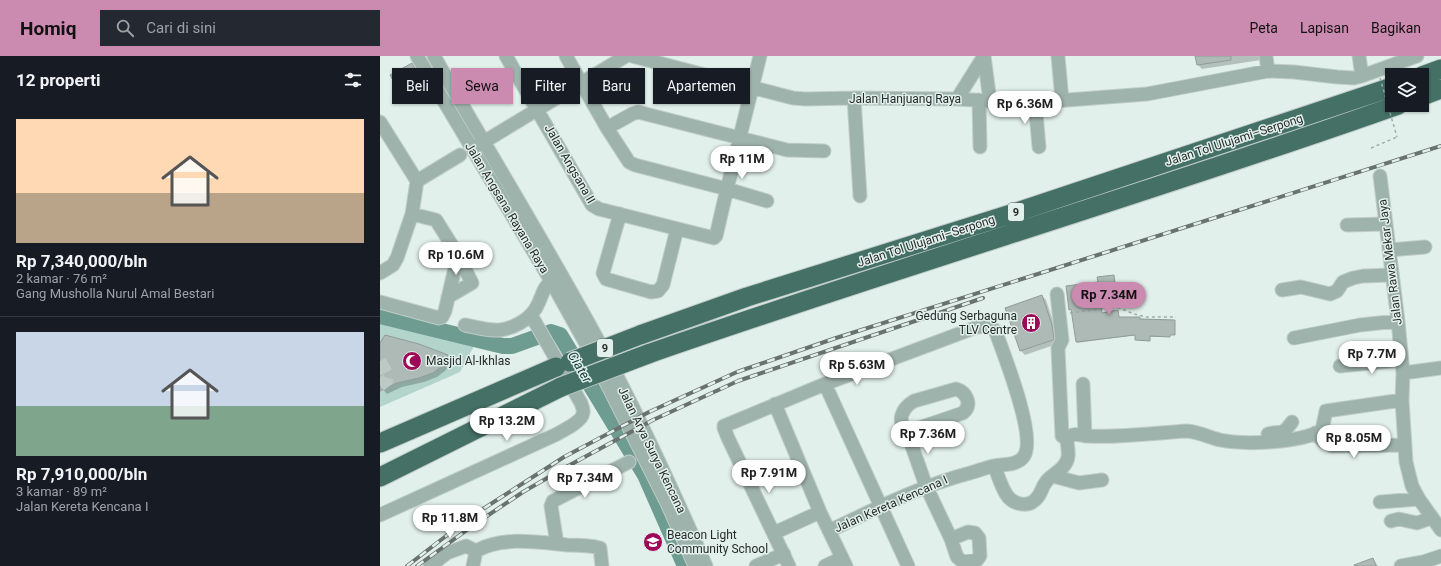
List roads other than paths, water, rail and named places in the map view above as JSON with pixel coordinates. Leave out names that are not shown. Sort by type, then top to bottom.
[{"type":"highway","points":[[1429,73],[1441,69]]},
{"type":"highway","name":"Jalan Tol Ulujami–Serpong","points":[[554,368],[640,335],[747,297],[1014,213],[1385,83]]},
{"type":"highway","points":[[1429,93],[1441,89]]},
{"type":"highway","name":"Jalan Tol Ulujami–Serpong","points":[[561,388],[648,354],[753,317],[1143,191],[1385,109]]},
{"type":"highway","points":[[380,429],[482,391],[554,368]]},
{"type":"highway","points":[[380,443],[554,368]]},
{"type":"highway","points":[[380,466],[561,388]]},
{"type":"highway","points":[[380,477],[561,388]]},
{"type":"street","name":"Jalan Angsana Rayana Raya","points":[[417,56],[465,152],[557,278]]},
{"type":"street","name":"Jalan Angsana Rayana Raya","points":[[434,56],[484,142],[601,358]]},
{"type":"street","name":"Jalan Angsana II","points":[[506,56],[538,109],[592,205],[599,209],[714,238],[716,236],[726,188]]},
{"type":"street","points":[[566,56],[626,159],[635,165],[726,188],[767,201]]},
{"type":"street","points":[[417,181],[626,56]]},
{"type":"street","name":"Jalan Hanjuang Raya","points":[[632,56],[793,98],[957,98],[1035,102],[1147,94],[1268,71],[1354,78],[1417,56]]},
{"type":"street","points":[[726,188],[760,56]]},
{"type":"street","points":[[957,98],[984,56]]},
{"type":"street","points":[[980,147],[984,100],[984,56]]},
{"type":"street","points":[[1058,56],[1062,100]]},
{"type":"street","points":[[1266,56],[1268,71]]},
{"type":"street","points":[[1359,56],[1362,76]]},
{"type":"street","points":[[854,98],[860,196]]},
{"type":"street","points":[[1035,102],[1039,147]]},
{"type":"street","points":[[607,128],[638,112],[787,150],[824,151]]},
{"type":"street","points":[[380,122],[417,181],[412,214],[396,262],[380,273]]},
{"type":"street","name":"Jalan Rawa Mekar Jaya","points":[[1380,176],[1398,321],[1402,373],[1404,445],[1408,476],[1418,499],[1441,530]]},
{"type":"street","points":[[412,214],[436,220],[458,255],[472,282],[448,297]]},
{"type":"street","points":[[620,214],[604,276],[606,279],[651,292],[658,291],[663,285],[677,229]]},
{"type":"street","points":[[1347,225],[1386,224]]},
{"type":"street","points":[[1389,250],[1426,247]]},
{"type":"street","points":[[380,302],[439,318],[442,317],[445,311],[458,255]]},
{"type":"street","points":[[1282,290],[1301,287],[1322,293],[1334,294],[1342,282],[1353,278],[1363,276],[1392,275]]},
{"type":"street","points":[[465,325],[489,330],[510,328],[531,315],[536,308],[545,286],[557,278]]},
{"type":"street","points":[[1057,294],[1062,340],[1058,348],[1062,436],[1067,439]]},
{"type":"street","points":[[380,514],[555,435],[576,423],[581,418],[583,413],[581,403],[543,333],[531,315]]},
{"type":"street","points":[[1294,338],[1360,325],[1398,321]]},
{"type":"street","name":"Jalan Kereta Kencana I","points":[[825,384],[977,327],[987,326],[995,330],[1020,399],[1026,438],[1026,449],[1024,456],[1018,461],[1010,464],[994,466],[926,486],[829,531]]},
{"type":"street","name":"Jalan Arya Surya Kencana","points":[[601,358],[642,455],[673,502],[706,566]]},
{"type":"street","name":"Jalan Arya Surya Kencana","points":[[601,358],[635,410],[673,502],[694,566]]},
{"type":"street","points":[[1340,366],[1401,360]]},
{"type":"street","points":[[1402,373],[1441,368]]},
{"type":"street","points":[[756,566],[786,562],[774,532],[728,438],[724,426],[825,384],[908,566]]},
{"type":"street","points":[[1084,384],[1085,436]]},
{"type":"street","points":[[907,432],[964,413],[969,404],[962,390],[956,389],[914,401],[908,404],[902,414],[901,419],[901,424],[907,432],[926,486],[951,539]]},
{"type":"street","points":[[1067,439],[1074,435],[1085,436],[1187,431],[1201,433],[1220,440],[1259,441],[1296,439],[1320,432],[1323,428],[1326,411],[1402,400]]},
{"type":"street","points":[[775,404],[820,512],[844,562],[825,566]]},
{"type":"street","points":[[1259,441],[1270,433],[1279,434],[1286,430],[1292,422]]},
{"type":"street","points":[[1315,433],[1332,446],[1404,445]]},
{"type":"street","points":[[994,466],[1007,496],[1019,504],[1024,505],[1032,503],[1042,491],[1046,482],[1067,461],[1067,439]]},
{"type":"street","points":[[557,544],[551,506],[554,501],[629,462]]},
{"type":"street","points":[[1053,476],[1079,483],[1102,480]]},
{"type":"street","points":[[1380,502],[1418,499]]},
{"type":"street","points":[[774,532],[820,512]]},
{"type":"street","points":[[1391,521],[1400,519],[1417,523],[1431,518]]},
{"type":"street","points":[[473,566],[476,551],[481,548],[499,543],[527,541],[600,548],[602,566]]},
{"type":"street","points":[[430,566],[447,553],[466,546],[476,551]]},
{"type":"street","points":[[1401,566],[1423,562],[1441,556]]},
{"type":"waterway","name":"Ciater","points":[[380,316],[503,346],[512,346],[551,332],[560,335],[645,475],[685,566]]},
{"type":"tunnel","points":[[380,361],[388,376],[387,380],[380,385]]},
{"type":"railway","points":[[407,566],[472,516],[564,457],[649,412],[737,372],[836,338],[1441,146]]},
{"type":"railway","points":[[417,566],[523,492],[653,420],[738,381],[983,298]]},
{"type":"place","name":"Gedung Serbaguna TLV Centre","points":[[1031,323]]},
{"type":"place","name":"Masjid Al-Ikhlas","points":[[412,361]]},
{"type":"place","name":"Beacon Light Community School","points":[[653,542]]}]
